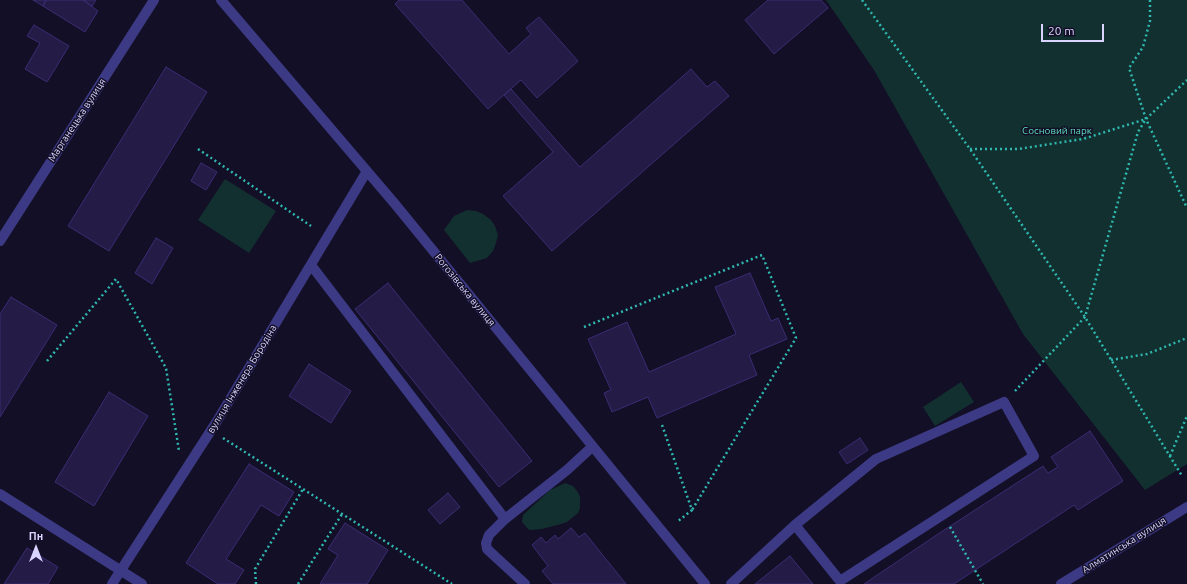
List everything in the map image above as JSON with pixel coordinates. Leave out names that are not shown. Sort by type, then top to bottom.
[{"type":"street","name":"Марганецька вулиця","points":[[0,241],[154,0]]},
{"type":"street","name":"Рогозівська вулиця","points":[[221,0],[367,170],[705,584]]},
{"type":"street","name":"вулиця Інженера Бородіна","points":[[112,584],[211,430],[367,170]]},
{"type":"street","points":[[311,265],[505,519]]},
{"type":"street","points":[[731,584],[795,525],[876,459],[1004,402],[1034,456],[840,581],[795,525]]},
{"type":"street","points":[[525,584],[487,549],[486,543],[490,535],[505,519],[567,470],[592,447]]},
{"type":"street","points":[[0,494],[142,584]]},
{"type":"street","name":"Алматинська вулиця","points":[[1061,584],[1187,507]]},
{"type":"path","points":[[862,0],[970,149],[1085,317],[1182,476]]},
{"type":"path","points":[[1150,0],[1150,21],[1143,47],[1129,68],[1146,119],[1187,208]]},
{"type":"path","points":[[1004,402],[1085,317],[1138,132],[1146,119],[1187,80]]},
{"type":"path","points":[[970,149],[1018,150],[1083,139],[1146,119]]},
{"type":"path","points":[[198,150],[311,226]]},
{"type":"path","points":[[584,327],[762,255],[796,338],[692,510],[677,522]]},
{"type":"path","points":[[47,361],[116,279],[166,368],[179,452]]},
{"type":"path","points":[[1111,360],[1147,354],[1187,338]]},
{"type":"path","points":[[1170,456],[1187,416]]},
{"type":"path","points":[[662,425],[692,510]]},
{"type":"path","points":[[211,430],[452,584]]},
{"type":"path","points":[[256,584],[255,569],[303,489]]},
{"type":"path","points":[[298,584],[342,514]]},
{"type":"path","points":[[943,515],[982,584]]},
{"type":"green space","name":"Сосновий парк","points":[[826,0],[1187,0],[1187,464],[1145,490],[1023,334],[874,70]]},
{"type":"green space","points":[[225,179],[276,211],[249,253],[198,220]]},
{"type":"green space","points":[[467,210],[476,211],[491,220],[498,235],[493,251],[487,258],[470,263],[444,230],[454,216]]},
{"type":"green space","points":[[961,382],[974,402],[935,426],[923,407]]},
{"type":"green space","points":[[565,483],[573,486],[580,496],[580,508],[578,513],[567,522],[542,529],[529,530],[522,522],[523,515],[550,490]]},
{"type":"building","points":[[33,0],[46,0],[43,6]]},
{"type":"building","points":[[46,0],[83,0],[98,11],[85,32],[43,6]]},
{"type":"building","points":[[83,0],[96,0],[92,6]]},
{"type":"building","points":[[399,0],[462,0],[509,54],[531,34],[526,28],[539,17],[578,61],[537,98],[521,80],[488,109],[395,4]]},
{"type":"building","points":[[768,0],[821,0],[828,8],[774,54],[745,20]]},
{"type":"building","points":[[34,25],[69,46],[47,82],[25,69],[40,43],[27,36]]},
{"type":"building","points":[[166,67],[207,92],[109,251],[68,226]]},
{"type":"building","points":[[691,69],[707,87],[715,81],[729,96],[552,251],[503,196],[553,152],[504,95],[511,89],[580,167]]},
{"type":"building","points":[[201,163],[217,172],[206,190],[191,181]]},
{"type":"building","points":[[156,238],[173,248],[152,284],[135,273]]},
{"type":"building","points":[[750,273],[771,321],[778,318],[787,339],[749,355],[757,375],[657,418],[648,397],[612,412],[604,393],[611,390],[588,339],[627,322],[649,372],[736,334],[715,287]]},
{"type":"building","points":[[388,283],[532,461],[499,487],[355,309]]},
{"type":"building","points":[[11,297],[57,325],[0,417],[0,314]]},
{"type":"building","points":[[309,364],[351,391],[331,423],[289,396]]},
{"type":"building","points":[[109,392],[148,416],[94,506],[55,482]]},
{"type":"building","points":[[1090,431],[1123,481],[1078,510],[1074,505],[954,584],[864,584],[1043,466],[1048,473],[1058,467],[1051,457]]},
{"type":"building","points":[[860,438],[868,450],[847,464],[839,452]]},
{"type":"building","points":[[249,464],[294,492],[279,516],[261,505],[226,559],[244,570],[235,584],[218,584],[186,563]]},
{"type":"building","points":[[448,493],[460,507],[440,524],[428,510]]},
{"type":"building","points":[[345,523],[388,550],[367,584],[320,584],[338,555],[328,549]]},
{"type":"building","points":[[571,528],[579,537],[585,533],[626,584],[553,584],[542,571],[548,566],[532,545],[541,537],[546,543],[555,535],[558,539]]},
{"type":"building","points":[[27,548],[58,567],[48,584],[4,584]]},
{"type":"building","points":[[790,556],[813,584],[755,584]]}]
